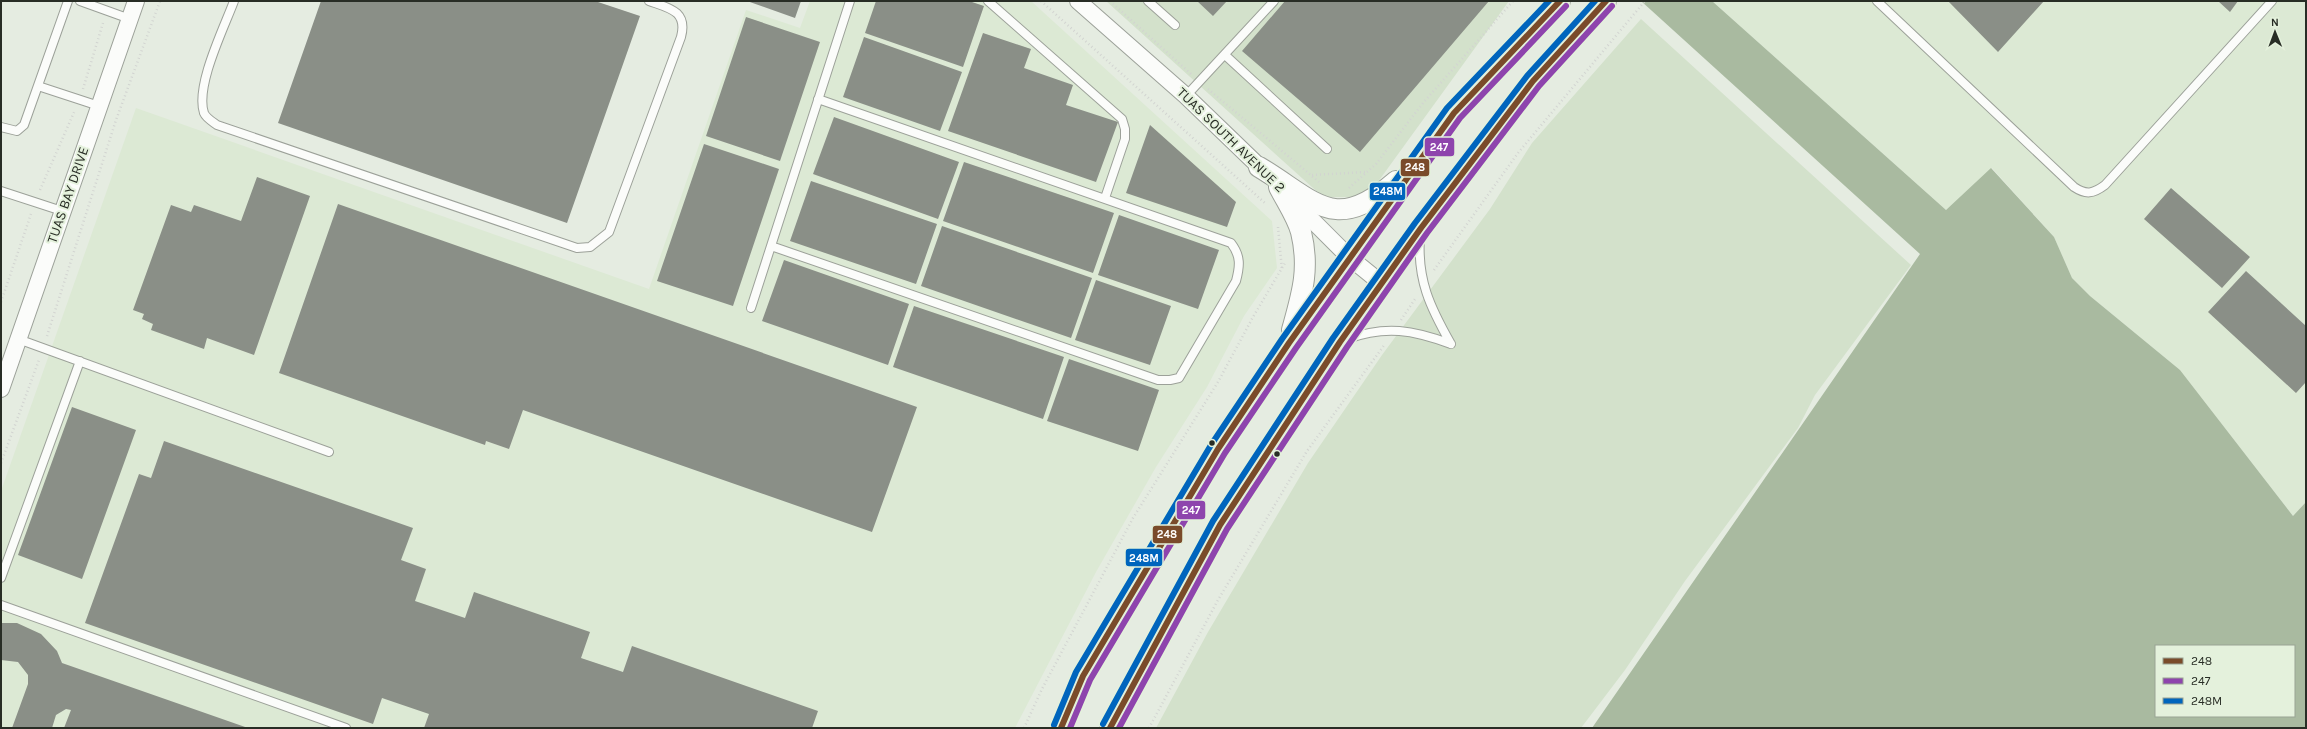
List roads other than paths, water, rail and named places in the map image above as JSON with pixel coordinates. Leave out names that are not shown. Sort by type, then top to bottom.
[{"type":"street","name":"TUAS BAY DRIVE","points":[[1,389],[136,1]]},
{"type":"street","name":"TUAS SOUTH AVENUE 2","points":[[1078,1],[1186,96],[1349,257],[1381,283]]},
{"type":"street","points":[[1061,728],[1087,669],[1218,448],[1289,343],[1412,169],[1454,113],[1560,1]]},
{"type":"street","points":[[1110,728],[1220,525],[1340,342],[1421,228],[1533,82],[1606,1]]},
{"type":"street","points":[[1259,167],[1311,201],[1340,209],[1355,208],[1367,203],[1412,169]]},
{"type":"street","points":[[1279,187],[1301,231],[1306,266],[1302,291],[1289,343]]},
{"type":"lane","points":[[1,127],[11,130],[22,128],[68,1]]},
{"type":"lane","points":[[80,1],[130,19]]},
{"type":"lane","points":[[234,1],[204,83],[201,100],[204,115],[217,125],[577,248],[590,247],[609,232],[684,27],[681,18],[673,9],[649,1]]},
{"type":"lane","points":[[751,308],[850,1]]},
{"type":"lane","points":[[988,1],[1122,119],[1125,129],[1125,139],[1105,198]]},
{"type":"lane","points":[[1148,1],[1176,25]]},
{"type":"lane","points":[[1186,96],[1274,1]]},
{"type":"lane","points":[[1877,1],[2082,193],[2088,193],[2105,186],[2272,1]]},
{"type":"lane","points":[[1225,55],[1327,149]]},
{"type":"lane","points":[[38,86],[99,106]]},
{"type":"lane","points":[[771,246],[1158,380],[1179,378],[1236,281],[1240,268],[1239,254],[1231,243],[818,99]]},
{"type":"lane","points":[[1,191],[62,212]]},
{"type":"lane","points":[[1340,342],[1365,333],[1394,330],[1414,332],[1451,344],[1434,313],[1423,285],[1418,259],[1421,228]]},
{"type":"lane","points":[[18,339],[329,452]]},
{"type":"lane","points":[[1,578],[80,361]]},
{"type":"lane","points":[[1,605],[346,728]]}]
